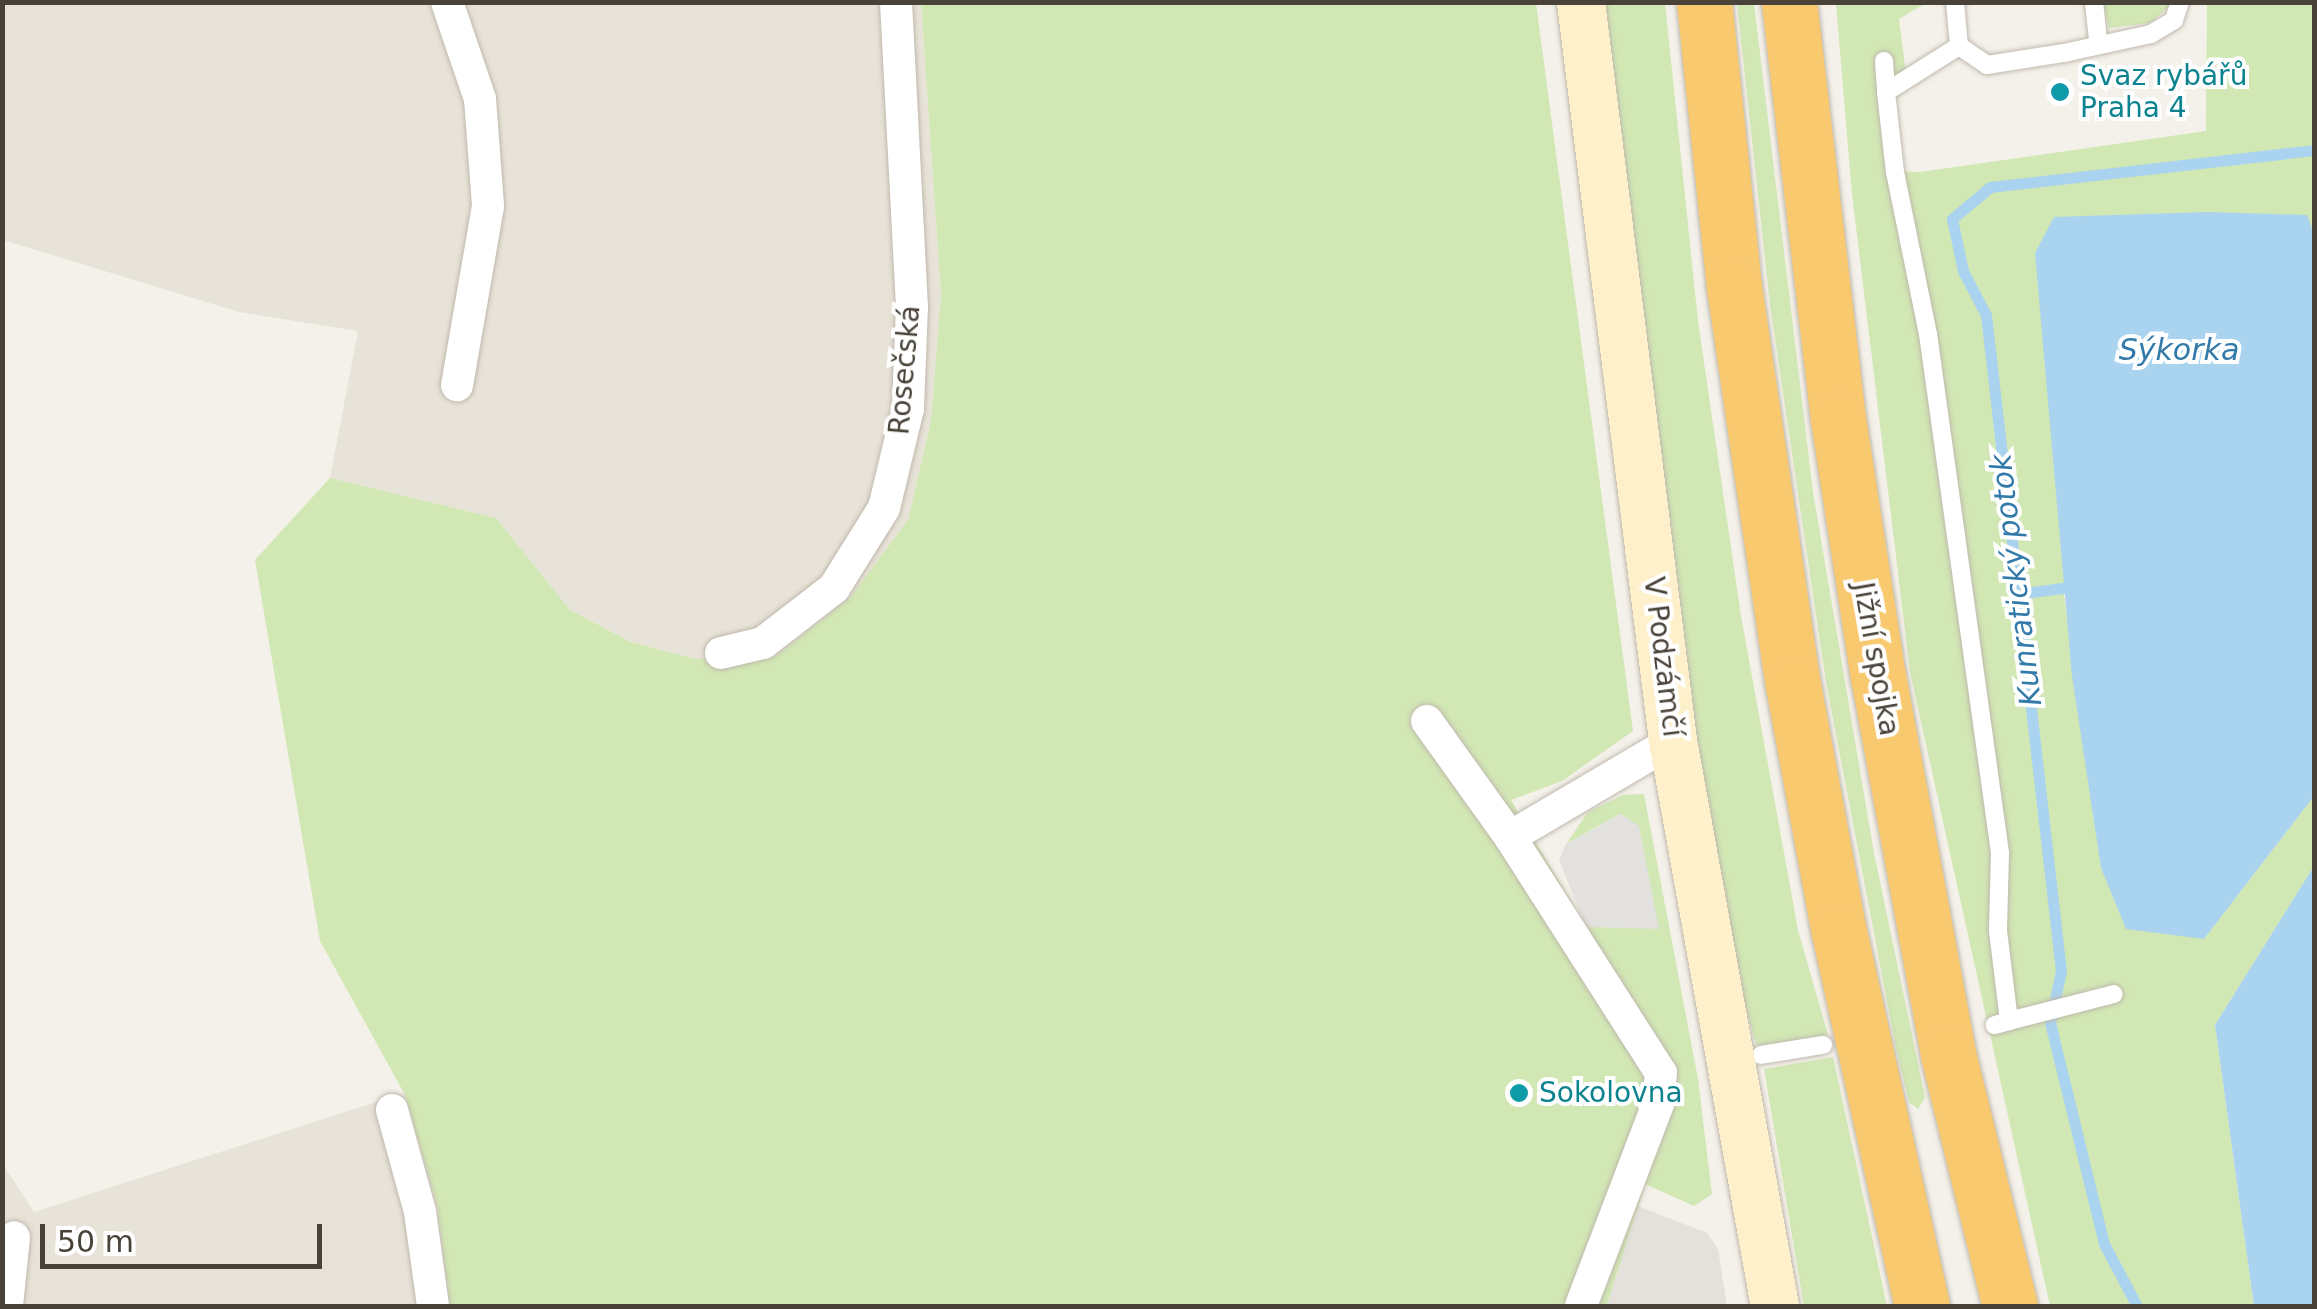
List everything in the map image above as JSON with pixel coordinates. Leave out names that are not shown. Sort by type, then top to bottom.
[{"type":"highway","points":[[1704,2],[1734,287],[1793,685],[1839,932],[1922,1306]]},
{"type":"highway","name":"Jižní spojka","points":[[1790,2],[1838,420],[1878,676],[1948,1054],[2010,1306]]},
{"type":"street","points":[[447,2],[480,99],[488,206],[457,385]]},
{"type":"street","name":"Rosečská","points":[[721,653],[763,643],[834,588],[884,508],[908,410],[912,308],[896,2]]},
{"type":"street","name":"V Podzámčí","points":[[1582,2],[1674,741],[1775,1306]]},
{"type":"street","points":[[1427,721],[1510,837],[1665,1072],[1658,1104],[1580,1306]]},
{"type":"street","points":[[1510,837],[1674,741]]},
{"type":"street","points":[[392,1110],[420,1212],[432,1306]]},
{"type":"street","points":[[7,1306],[14,1237]]},
{"type":"lane","points":[[1955,2],[1959,46],[1986,65],[2151,34],[2174,20],[2180,2]]},
{"type":"lane","points":[[2094,2],[2098,41]]},
{"type":"lane","points":[[1886,92],[1959,46]]},
{"type":"lane","points":[[1884,60],[1894,172],[1928,334],[2000,853],[2002,1023],[2069,1010],[2114,994]]},
{"type":"lane","points":[[1761,1055],[1823,1045]]},
{"type":"shaded area","points":[[2,3],[921,3],[941,294],[931,421],[908,520],[849,599],[776,656],[696,659],[631,642],[570,610],[496,518],[330,478],[358,331],[239,312],[3,240]]},
{"type":"shaded area","points":[[1621,814],[1639,826],[1659,929],[1586,927],[1559,860],[1566,844]]},
{"type":"shaded area","points":[[404,1093],[437,1204],[450,1306],[3,1306],[2,1163],[34,1212]]},
{"type":"shaded area","points":[[1638,1206],[1707,1233],[1718,1249],[1727,1306],[1607,1306]]},
{"type":"green space","points":[[921,3],[1536,3],[1633,731],[1562,781],[1511,800],[1586,927],[1607,926],[1620,814],[1566,844],[1588,812],[1623,795],[1644,794],[1698,1079],[1712,1194],[1694,1206],[1645,1184],[1607,1306],[450,1306],[437,1204],[404,1093],[320,941],[255,560],[330,478],[496,518],[570,610],[631,642],[696,659],[776,656],[849,599],[908,520],[931,421],[941,294]]},
{"type":"green space","points":[[1596,3],[1665,3],[1698,321],[1741,616],[1798,930],[1828,1035],[1757,1047],[1742,995],[1707,817]]},
{"type":"green space","points":[[1737,3],[1754,3],[1813,492],[1874,853],[1925,1097],[1918,1109],[1909,1102],[1896,1048],[1826,682],[1770,305]]},
{"type":"green space","points":[[1836,3],[1926,3],[1899,19],[1907,81],[1886,92],[1895,171],[1920,172],[2206,131],[2207,3],[2314,3],[2314,234],[2306,215],[2266,215],[2063,588],[2101,868],[2204,939],[2314,796],[2314,866],[2215,1025],[2254,1306],[2050,1306],[1910,672],[1852,194]]},
{"type":"green space","points":[[2103,3],[2173,3],[2150,23],[2109,28]]},
{"type":"green space","points":[[1833,1057],[1887,1306],[1804,1306],[1764,1069]]},
{"type":"water","name":"Sýkorka","points":[[2208,212],[2307,215],[2314,234],[2314,796],[2204,939],[2126,929],[2101,868],[2072,676],[2035,253],[2054,217]]},
{"type":"water","points":[[2314,866],[2314,1306],[2254,1306],[2215,1025]]},
{"type":"waterway","name":"Kunratický potok","points":[[2137,1306],[2104,1244],[2050,1023],[2061,971],[1986,315],[1963,271],[1952,219],[1990,187],[2314,150]]},
{"type":"waterway","points":[[2015,594],[2063,588]]},
{"type":"place","name":"Svaz rybářů Praha 4","points":[[2060,92]]},
{"type":"place","name":"Sokolovna","points":[[1519,1093]]}]
